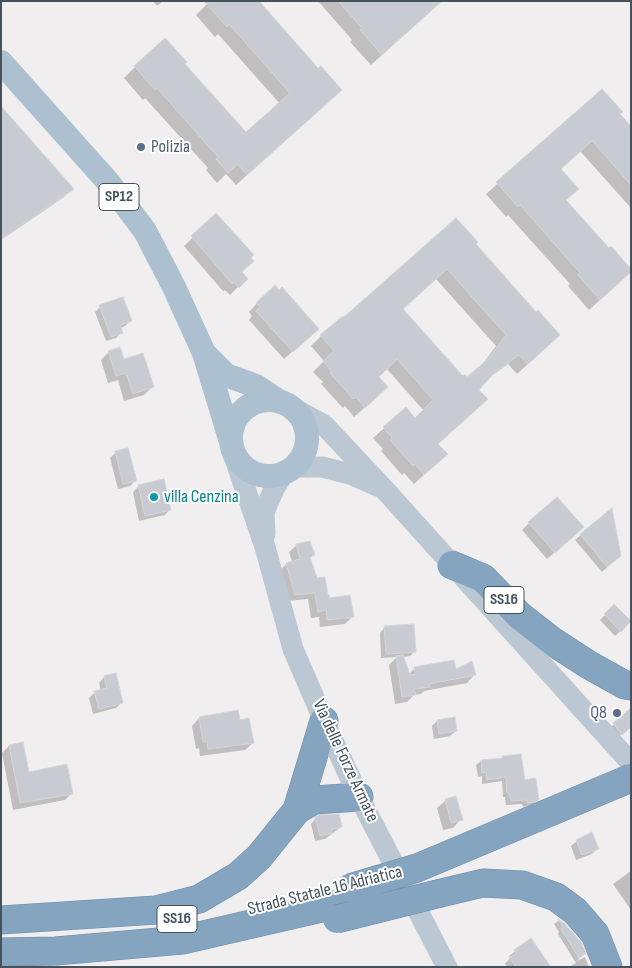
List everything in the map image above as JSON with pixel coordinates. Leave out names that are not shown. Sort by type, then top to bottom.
[{"type":"highway","name":"SS16","points":[[452,565],[483,578],[520,616],[552,641],[589,665],[625,685],[631,686]]},
{"type":"highway","name":"SS16","points":[[1,920],[156,910],[200,898],[238,876],[258,857],[296,810],[324,721]]},
{"type":"highway","name":"Strada Statale 16 Adriatica","points":[[1,952],[56,951],[182,940],[353,894],[631,778]]},
{"type":"highway","name":"Strada Statale 16 Adriatica","points":[[1,931],[84,930],[234,913],[353,894],[428,878],[496,854],[631,795]]},
{"type":"highway","name":"SS16","points":[[296,810],[314,800],[360,797]]},
{"type":"highway","name":"SS16","points":[[182,940],[248,937],[484,883],[522,885],[556,897],[575,911],[595,934],[608,967]]},
{"type":"main road","name":"SP12","points":[[1,62],[108,183],[145,231],[174,287],[204,353],[232,447]]},
{"type":"main road","name":"SP12","points":[[204,353],[226,375],[256,386],[286,404]]},
{"type":"main road","points":[[384,489],[350,474],[322,467],[289,470],[273,476],[260,476],[240,464],[232,447],[232,429],[236,418],[245,408],[256,402],[268,400],[286,404],[324,425],[384,489],[631,763]]},
{"type":"main road","points":[[286,404],[302,420],[307,436],[306,448],[301,458],[289,470]]},
{"type":"main road","name":"Via delle Forze Armate","points":[[232,447],[265,546],[293,648],[324,721],[360,797],[447,967]]},
{"type":"main road","name":"Via delle Forze Armate","points":[[265,546],[264,512],[274,489],[289,470]]},
{"type":"building","points":[[204,1],[259,1],[318,68],[321,66],[342,90],[247,175],[238,164],[228,173],[216,159],[218,157],[157,88],[155,90],[134,66],[165,38],[187,62],[185,64],[246,132],[290,93],[229,24],[227,27]]},
{"type":"building","points":[[338,1],[442,1],[382,55],[360,30],[362,28]]},
{"type":"building","points":[[602,89],[623,112],[620,114],[631,126],[631,185],[592,141],[561,169],[579,189],[566,200],[609,248],[611,246],[631,269],[631,272],[600,300],[578,275],[580,273],[520,205],[518,207],[496,182]]},
{"type":"building","points":[[1,106],[74,189],[1,239]]},
{"type":"building","points":[[216,213],[254,255],[251,258],[254,261],[242,272],[248,279],[239,288],[234,282],[232,284],[191,236]]},
{"type":"building","points":[[456,218],[478,242],[476,244],[536,312],[538,310],[560,335],[528,364],[519,355],[495,372],[479,390],[488,399],[438,444],[448,454],[424,475],[415,464],[413,466],[390,440],[392,438],[383,427],[406,407],[415,418],[433,400],[397,359],[379,377],[388,387],[365,408],[356,397],[353,399],[330,373],[332,372],[323,361],[334,351],[320,335],[344,317]],"holes":[[[447,269],[506,335],[488,359],[467,377],[465,374],[463,376],[403,309]]]},
{"type":"building","points":[[275,285],[279,290],[282,287],[319,329],[293,352],[256,311],[260,307],[256,303]]},
{"type":"building","points":[[123,297],[132,321],[120,325],[123,333],[111,337],[99,305]]},
{"type":"building","points":[[120,347],[124,359],[143,353],[154,387],[133,394],[126,373],[116,376],[108,351]]},
{"type":"building","points":[[128,448],[137,481],[123,484],[115,451]]},
{"type":"building","name":"villa Cenzina","points":[[164,479],[171,510],[145,516],[138,485]]},
{"type":"building","points":[[557,497],[584,527],[555,553],[528,522]]},
{"type":"building","points":[[612,508],[621,556],[607,567],[580,534]]},
{"type":"building","points":[[310,541],[315,555],[310,557],[317,578],[325,577],[330,598],[350,595],[354,617],[327,620],[326,610],[318,612],[315,593],[295,595],[286,563],[300,559],[296,544]]},
{"type":"building","points":[[614,604],[631,621],[621,632],[604,614]]},
{"type":"building","points":[[414,624],[416,652],[386,654],[384,626]]},
{"type":"building","points":[[403,655],[410,675],[415,674],[414,667],[454,660],[456,669],[472,661],[476,675],[429,684],[430,687],[414,689],[416,695],[402,697],[396,656]]},
{"type":"building","points":[[116,673],[123,703],[99,709],[94,691],[107,688],[104,676]]},
{"type":"building","points":[[631,708],[631,727],[622,735],[613,723]]},
{"type":"building","points":[[238,710],[240,720],[249,718],[254,743],[208,749],[207,741],[203,742],[199,717]]},
{"type":"building","points":[[455,717],[457,731],[439,734],[437,720]]},
{"type":"building","points":[[23,742],[29,772],[67,764],[73,794],[20,803],[9,745]]},
{"type":"building","points":[[521,754],[525,780],[535,778],[536,780],[539,800],[534,802],[527,803],[527,800],[511,801],[509,793],[507,793],[506,777],[487,780],[486,772],[482,773],[481,760]]},
{"type":"building","points":[[456,796],[463,820],[451,823],[445,799]]},
{"type":"building","points":[[339,814],[342,827],[331,830],[332,833],[320,836],[315,817]]},
{"type":"building","points":[[592,832],[599,849],[582,855],[576,840]]},
{"type":"building","points":[[558,919],[581,942],[586,953],[579,958],[561,929],[563,928]]},
{"type":"building","points":[[531,938],[551,967],[516,967],[509,958],[516,953],[514,950]]},
{"type":"place","name":"Polizia","points":[[141,147]]},
{"type":"place","name":"villa Cenzina","points":[[154,497]]},
{"type":"place","name":"Q8","points":[[617,713]]}]
